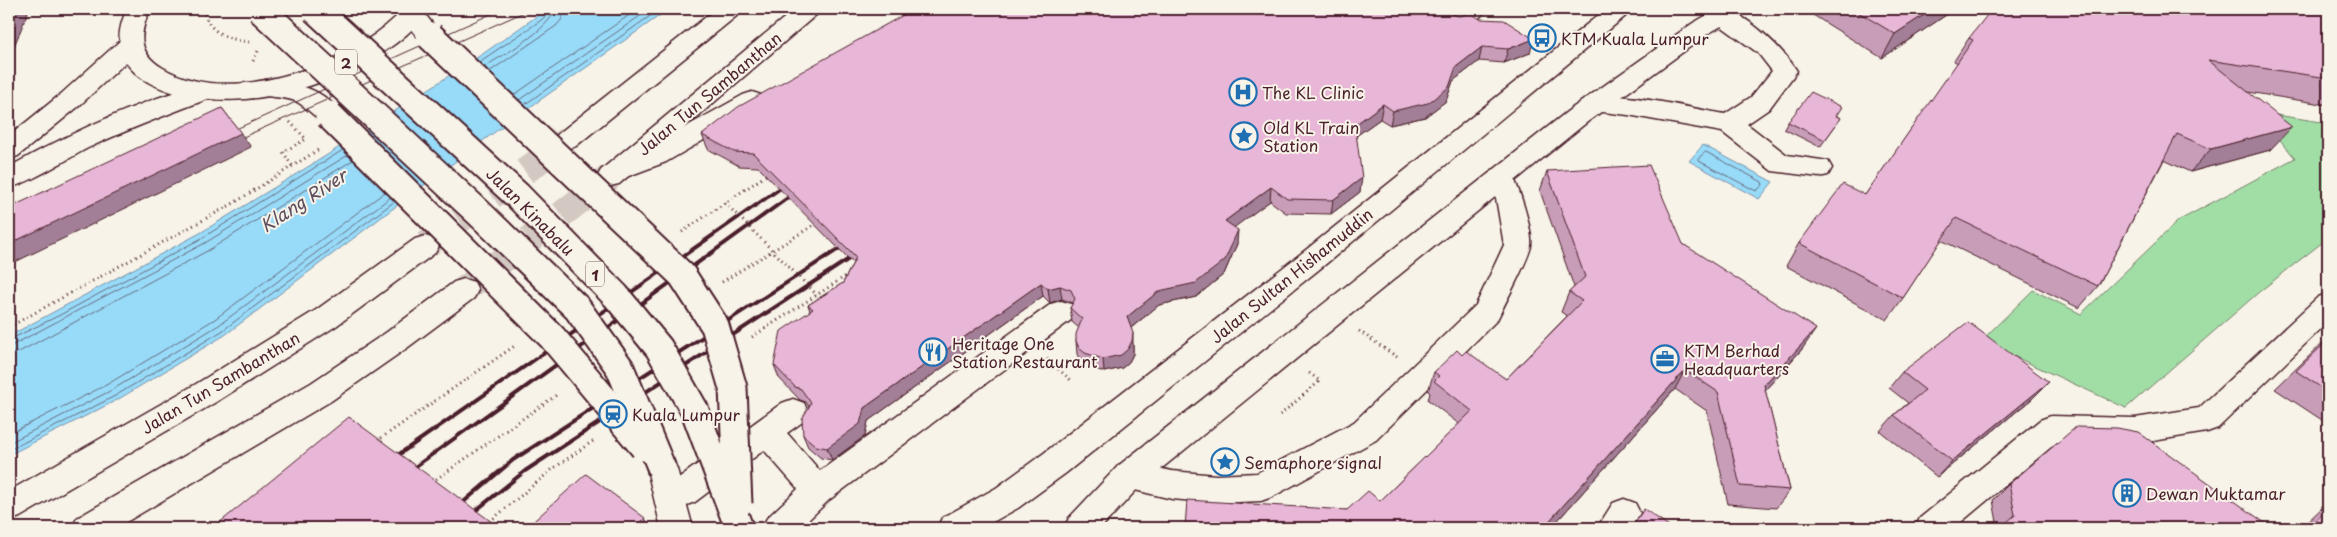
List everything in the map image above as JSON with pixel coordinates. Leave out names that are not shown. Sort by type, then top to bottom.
[{"type":"main road","points":[[9,150],[70,100],[130,44],[131,24],[138,9]]},
{"type":"main road","name":"1","points":[[260,9],[577,308],[620,368],[662,469],[677,528]]},
{"type":"main road","name":"Jalan Kinabalu","points":[[315,9],[518,196],[616,296],[647,333],[659,348],[695,411],[739,528]]},
{"type":"main road","points":[[567,140],[731,9]]},
{"type":"main road","name":"Jalan Tun Sambanthan","points":[[770,90],[723,119],[657,155],[614,174],[809,9]]},
{"type":"main road","points":[[415,11],[430,36],[682,275],[715,326],[733,388],[739,528]]},
{"type":"main road","name":"2","points":[[130,44],[137,62],[152,76],[175,86],[204,91],[244,91],[302,80],[336,67],[367,51],[393,33],[415,11]]},
{"type":"main road","name":"Jalan Sultan Hishamuddin","points":[[953,528],[1007,498],[1055,463],[1317,256],[1614,11]]},
{"type":"main road","points":[[1080,528],[1129,476],[1501,177],[1595,104],[1701,28],[1728,12],[1766,47],[1785,70],[1760,103],[1728,124]]},
{"type":"main road","points":[[266,88],[298,92],[312,98],[552,337],[662,469]]},
{"type":"main road","points":[[9,179],[40,161],[111,127],[204,91]]},
{"type":"main road","points":[[1595,104],[1628,106],[1728,124],[1780,164],[1819,168]]},
{"type":"main road","points":[[1129,476],[1172,485],[1216,489],[1261,487],[1365,431],[1487,312],[1518,245],[1510,198],[1501,177]]},
{"type":"main road","name":"Jalan Tun Sambanthan","points":[[9,507],[206,393],[326,318],[425,246]]},
{"type":"main road","points":[[88,528],[321,392],[397,340],[464,290]]},
{"type":"main road","points":[[1931,528],[2051,429],[2135,432],[2207,419],[2328,305]]},
{"type":"main road","points":[[778,528],[818,490],[1061,312]]},
{"type":"main road","points":[[684,492],[793,412]]},
{"type":"main road","points":[[766,432],[818,490]]},
{"type":"main road","points":[[2135,432],[2166,454]]},
{"type":"path","points":[[181,11],[203,11]]},
{"type":"path","points":[[289,121],[306,140],[283,152],[293,167]]},
{"type":"path","points":[[9,327],[234,203],[325,145]]},
{"type":"path","points":[[725,203],[817,295]]},
{"type":"path","points":[[721,283],[821,220]]},
{"type":"path","points":[[747,340],[857,269]]},
{"type":"path","points":[[1352,326],[1402,360]]},
{"type":"path","points":[[1045,357],[1073,382]]},
{"type":"path","points":[[1280,415],[1320,381],[1302,367]]},
{"type":"path","points":[[424,488],[559,393]]},
{"type":"path","points":[[482,528],[554,468],[601,435]]},
{"type":"green space","points":[[2257,112],[2328,123],[2328,238],[2259,292],[2126,408],[1981,341],[2033,290],[2081,314],[2178,221],[2295,158]]},
{"type":"water","name":"Klang River","points":[[547,9],[669,9],[492,134],[225,335],[117,400],[9,455],[9,336],[200,233],[324,157],[484,53]]},
{"type":"water","points":[[1703,145],[1773,182],[1759,199],[1689,161]]},
{"type":"building","points":[[9,9],[16,9],[9,27]]},
{"type":"building","points":[[914,9],[1448,9],[1452,14],[1459,16],[1471,13],[1480,19],[1504,20],[1534,39],[1508,49],[1482,47],[1456,67],[1449,87],[1428,103],[1393,111],[1383,104],[1355,125],[1362,178],[1333,200],[1287,199],[1271,187],[1225,221],[1238,230],[1225,260],[1196,283],[1159,291],[1127,317],[1133,333],[1132,341],[1128,349],[1121,355],[1103,359],[1085,353],[1079,348],[1076,334],[1082,319],[1070,308],[1075,299],[1071,290],[1060,286],[1048,289],[1041,283],[864,408],[860,424],[827,448],[816,446],[803,435],[802,419],[811,403],[801,389],[795,387],[774,365],[781,331],[813,309],[808,305],[843,283],[856,257],[753,153],[734,152],[702,135],[738,107]]},
{"type":"building","points":[[1853,9],[1933,9],[1895,34]]},
{"type":"building","points":[[1992,9],[2328,9],[2328,78],[2208,60],[2292,127],[2211,149],[2177,134],[2098,286],[1956,218],[1903,298],[1799,243],[1843,184],[1865,195],[1973,40],[1969,38]]},
{"type":"building","points":[[1811,92],[1842,107],[1836,116],[1841,118],[1825,140],[1788,122]]},
{"type":"building","points":[[222,108],[241,133],[9,244],[9,208]]},
{"type":"building","name":"KTM Berhad Headquarters","points":[[1649,165],[1683,244],[1816,329],[1764,385],[1790,490],[1740,486],[1718,392],[1685,370],[1543,528],[1185,528],[1187,500],[1347,510],[1368,491],[1380,501],[1472,411],[1434,381],[1439,376],[1434,372],[1457,350],[1462,355],[1466,351],[1506,379],[1582,301],[1569,292],[1585,277],[1547,171]]},
{"type":"building","points":[[1968,322],[2049,382],[1952,461],[1894,415],[1925,390],[1902,372]]},
{"type":"building","points":[[2328,340],[2328,392],[2296,371]]},
{"type":"building","points":[[349,417],[500,528],[213,528]]},
{"type":"building","points":[[2076,427],[2117,428],[2138,432],[2272,528],[2000,528],[2015,515],[2009,484]]},
{"type":"building","points":[[586,474],[645,518],[634,528],[526,528]]},
{"type":"building","points":[[1644,509],[1672,528],[1631,528]]},
{"type":"building","points":[[2328,509],[2328,528],[2308,528]]},
{"type":"tunnel","points":[[426,245],[567,140]]},
{"type":"tunnel","points":[[464,290],[610,177]]},
{"type":"tram line","points":[[225,134],[502,9]]},
{"type":"tram line","points":[[232,142],[531,9]]},
{"type":"railway","points":[[388,462],[792,180]]},
{"type":"railway","points":[[405,474],[800,189]]},
{"type":"railway","points":[[433,528],[513,460],[851,241]]},
{"type":"railway","points":[[454,528],[525,471],[861,251]]},
{"type":"place","name":"KTM Kuala Lumpur","points":[[1542,38]]},
{"type":"place","name":"The KL Clinic","points":[[1243,92]]},
{"type":"place","name":"Old KL Train Station","points":[[1244,136]]},
{"type":"place","name":"Heritage One Station Restaurant","points":[[933,352]]},
{"type":"place","name":"KTM Berhad Headquarters","points":[[1665,359]]},
{"type":"place","name":"Kuala Lumpur","points":[[613,414]]},
{"type":"place","name":"Semaphore signal","points":[[1225,462]]},
{"type":"place","name":"Dewan Muktamar","points":[[2127,493]]}]
